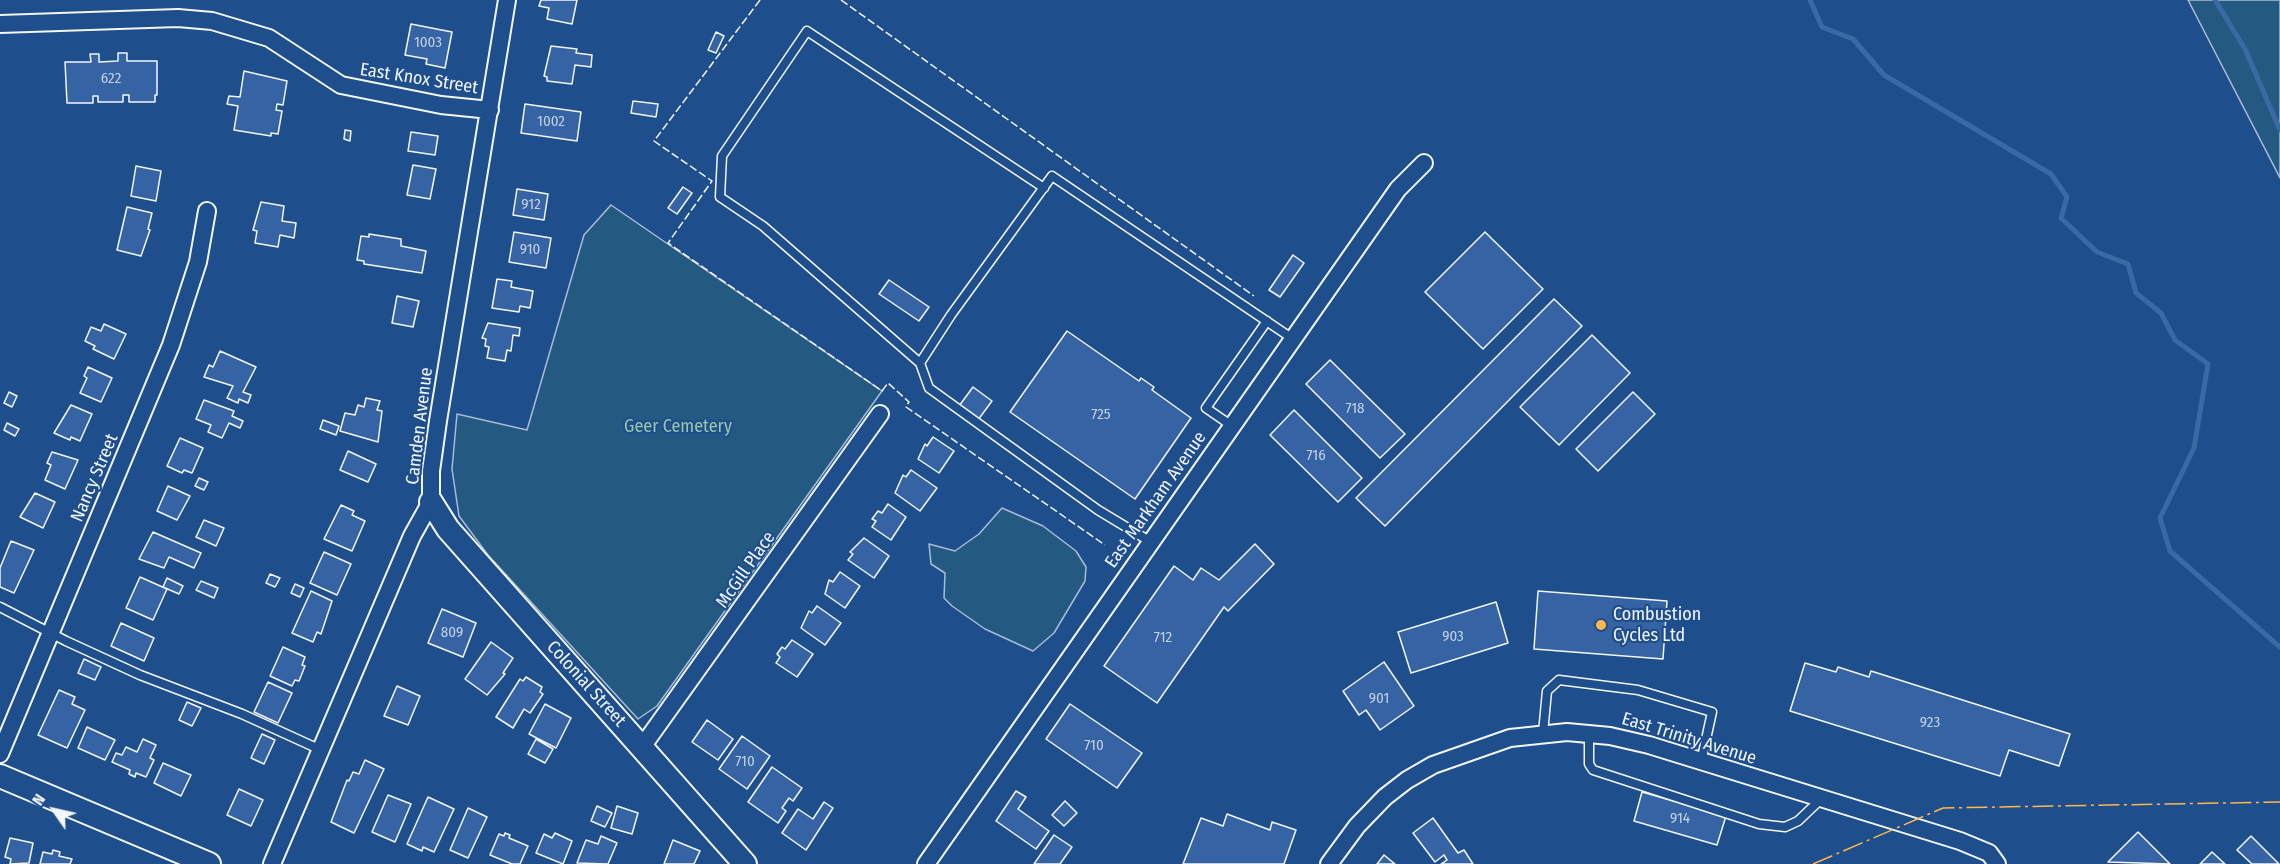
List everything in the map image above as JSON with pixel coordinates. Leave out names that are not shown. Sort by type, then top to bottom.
[{"type":"street","name":"Camden Avenue","points":[[272,864],[412,536],[431,502],[431,471],[438,421],[507,0]]},
{"type":"street","name":"East Knox Street","points":[[0,24],[178,18],[212,21],[269,38],[341,85],[441,105],[489,110]]},
{"type":"street","name":"East Markham Avenue","points":[[926,864],[1398,189],[1424,163]]},
{"type":"street","name":"Nancy Street","points":[[0,754],[171,345],[198,262],[207,212]]},
{"type":"street","name":"McGill Place","points":[[642,747],[880,414]]},
{"type":"street","name":"Colonial Street","points":[[431,502],[448,529],[744,864]]},
{"type":"street","name":"East Trinity Avenue","points":[[1329,864],[1357,826],[1385,797],[1407,780],[1452,757],[1488,744],[1543,733],[1589,734],[1620,738],[1960,841],[1989,853],[1997,864]]},
{"type":"street","points":[[0,776],[209,864]]},
{"type":"lane","points":[[1044,188],[807,31],[722,156],[720,196],[763,226],[920,363],[929,388],[1098,510],[1151,542]]},
{"type":"lane","points":[[920,363],[951,315],[1052,176],[1293,339]]},
{"type":"lane","points":[[1232,426],[1206,408],[1267,321]]},
{"type":"lane","points":[[0,607],[140,675],[242,714],[321,750]]},
{"type":"lane","points":[[1543,733],[1547,691],[1559,680],[1638,690],[1712,712],[1701,762]]},
{"type":"lane","points":[[1589,734],[1589,764],[1593,770],[1759,824],[1785,827],[1798,821],[1820,800]]},
{"type":"green space","points":[[2188,0],[2280,0],[2280,178]]},
{"type":"green space","name":"Geer Cemetery","points":[[611,205],[882,391],[657,706],[638,719],[488,555],[459,516],[452,469],[457,414],[527,430],[584,235]]},
{"type":"green space","points":[[1002,508],[1043,526],[1076,551],[1086,567],[1085,581],[1054,633],[1033,651],[985,629],[952,606],[944,598],[945,573],[931,564],[929,544],[955,551],[979,534]]},
{"type":"building","points":[[541,0],[577,0],[572,24],[547,19],[549,8],[539,6]]},
{"type":"building","points":[[411,24],[452,32],[445,68],[426,64],[427,59],[405,55]]},
{"type":"building","points":[[716,32],[724,36],[716,53],[708,50]]},
{"type":"building","points":[[551,46],[577,49],[576,53],[592,55],[591,67],[575,65],[572,84],[547,81],[547,77],[544,76]]},
{"type":"building","points":[[118,53],[127,53],[127,61],[157,61],[155,102],[129,102],[129,95],[123,95],[123,102],[98,102],[98,96],[93,96],[93,103],[67,103],[65,62],[91,62],[90,54],[99,54],[99,62],[118,61]]},
{"type":"building","points":[[244,71],[287,81],[283,105],[277,104],[276,110],[282,111],[278,134],[271,133],[271,136],[234,130],[238,106],[227,104],[229,96],[240,97]]},
{"type":"building","points":[[633,101],[658,104],[656,117],[631,113]]},
{"type":"building","points":[[525,104],[581,112],[577,141],[521,133]]},
{"type":"building","points":[[345,130],[351,131],[350,141],[344,139]]},
{"type":"building","points":[[411,132],[438,136],[435,155],[408,151]]},
{"type":"building","points":[[413,165],[436,169],[430,199],[407,195]]},
{"type":"building","points":[[136,166],[161,171],[156,201],[131,196]]},
{"type":"building","points":[[683,187],[692,193],[677,214],[668,208]]},
{"type":"building","points":[[517,189],[548,194],[544,220],[513,215]]},
{"type":"building","points":[[261,202],[284,206],[282,221],[296,223],[294,238],[280,235],[278,247],[255,243],[257,231],[253,230]]},
{"type":"building","points":[[127,207],[152,213],[148,229],[150,230],[141,256],[117,250]]},
{"type":"building","points":[[514,232],[551,238],[546,268],[509,262]]},
{"type":"building","points":[[1485,232],[1543,289],[1483,349],[1425,292]]},
{"type":"building","points":[[369,234],[401,239],[401,246],[426,251],[422,273],[364,264],[364,261],[357,260],[361,236],[369,237]]},
{"type":"building","points":[[1293,255],[1304,263],[1280,297],[1269,290]]},
{"type":"building","points":[[497,279],[512,281],[511,287],[533,291],[530,308],[520,306],[519,312],[492,308]]},
{"type":"building","points":[[889,280],[929,307],[919,321],[879,294]]},
{"type":"building","points":[[397,296],[419,301],[413,327],[392,323]]},
{"type":"building","points":[[1554,299],[1582,326],[1385,526],[1356,498]]},
{"type":"building","points":[[488,323],[520,328],[519,336],[513,335],[511,351],[507,350],[505,361],[487,358],[489,347],[485,346],[486,339],[482,338]]},
{"type":"building","points":[[104,324],[126,334],[114,359],[93,349],[95,346],[85,341],[91,327],[101,331]]},
{"type":"building","points":[[1067,331],[1139,381],[1141,378],[1154,387],[1152,390],[1191,418],[1135,499],[1010,412]]},
{"type":"building","points":[[1592,335],[1630,373],[1559,445],[1520,407]]},
{"type":"building","points":[[220,351],[256,367],[243,392],[251,395],[248,403],[239,399],[238,403],[227,398],[233,386],[204,377],[209,365],[213,367]]},
{"type":"building","points":[[1330,360],[1405,434],[1380,458],[1306,384]]},
{"type":"building","points":[[88,367],[112,378],[101,402],[80,393],[87,378],[84,376]]},
{"type":"building","points":[[973,387],[992,401],[978,420],[959,406]]},
{"type":"building","points":[[9,392],[17,396],[12,407],[4,403]]},
{"type":"building","points":[[1633,392],[1655,414],[1598,471],[1576,449]]},
{"type":"building","points":[[366,398],[380,401],[377,410],[382,411],[378,442],[340,431],[345,413],[355,415],[358,405],[364,407]]},
{"type":"building","points":[[204,400],[234,411],[232,416],[243,421],[240,428],[229,423],[222,438],[208,432],[211,425],[196,419]]},
{"type":"building","points":[[71,405],[92,414],[80,441],[71,437],[70,440],[54,433]]},
{"type":"building","points":[[1294,410],[1362,478],[1338,502],[1270,435]]},
{"type":"building","points":[[323,420],[339,426],[336,435],[320,429]]},
{"type":"building","points":[[7,423],[19,429],[15,436],[4,430]]},
{"type":"building","points":[[933,437],[954,451],[939,473],[918,459],[925,444],[927,446]]},
{"type":"building","points":[[180,438],[203,448],[192,473],[184,470],[182,473],[167,466]]},
{"type":"building","points":[[348,451],[376,464],[368,482],[340,470]]},
{"type":"building","points":[[52,452],[78,460],[65,489],[45,480],[51,465],[47,463]]},
{"type":"building","points":[[911,470],[937,488],[920,511],[895,493],[903,475],[906,477]]},
{"type":"building","points":[[199,478],[208,482],[204,490],[195,486]]},
{"type":"building","points":[[168,486],[190,496],[177,520],[157,511]]},
{"type":"building","points":[[35,493],[55,502],[43,528],[20,517]]},
{"type":"building","points":[[888,504],[906,517],[891,540],[872,527],[876,521],[872,519],[878,511],[882,513]]},
{"type":"building","points":[[341,505],[354,511],[352,515],[365,521],[352,551],[324,539]]},
{"type":"building","points":[[204,520],[224,528],[216,546],[196,537]]},
{"type":"building","points":[[153,532],[201,553],[194,568],[169,557],[164,568],[139,559]]},
{"type":"building","points":[[864,538],[889,556],[874,578],[848,560],[853,554],[850,552]]},
{"type":"building","points":[[11,541],[34,550],[14,593],[0,587],[0,568]]},
{"type":"building","points":[[1255,544],[1274,564],[1228,611],[1224,607],[1157,703],[1104,666],[1174,566],[1193,580],[1201,568],[1219,580]]},
{"type":"building","points":[[324,552],[351,564],[337,595],[310,583]]},
{"type":"building","points":[[840,572],[860,586],[845,608],[825,594],[829,580],[833,582]]},
{"type":"building","points":[[270,574],[280,578],[275,587],[266,583]]},
{"type":"building","points":[[140,577],[167,589],[153,620],[126,608]]},
{"type":"building","points":[[167,578],[183,586],[179,594],[163,587]]},
{"type":"building","points":[[201,581],[218,588],[214,598],[196,590]]},
{"type":"building","points":[[295,584],[304,588],[300,597],[291,593]]},
{"type":"building","points":[[311,591],[332,601],[321,634],[317,632],[313,642],[292,633]]},
{"type":"building","name":"Combustion Cycles Ltd","points":[[1538,591],[1667,601],[1663,659],[1534,649]]},
{"type":"building","points":[[1496,602],[1508,643],[1411,673],[1398,632]]},
{"type":"building","points":[[817,606],[841,623],[825,645],[801,628],[809,611],[812,613]]},
{"type":"building","points":[[442,609],[476,623],[463,657],[428,643]]},
{"type":"building","points":[[121,623],[154,638],[144,661],[111,646]]},
{"type":"building","points":[[792,640],[813,654],[797,677],[776,663],[780,657],[777,654],[782,647],[785,649]]},
{"type":"building","points":[[491,642],[513,658],[503,673],[505,674],[487,695],[465,679]]},
{"type":"building","points":[[283,647],[305,657],[302,665],[305,666],[299,681],[295,680],[292,686],[270,676]]},
{"type":"building","points":[[84,659],[101,667],[95,680],[78,673]]},
{"type":"building","points":[[1384,662],[1414,706],[1380,730],[1366,710],[1359,715],[1343,691]]},
{"type":"building","points":[[1805,663],[1836,672],[1838,667],[1869,677],[1871,671],[2070,734],[2059,766],[2009,750],[2000,776],[1790,711]]},
{"type":"building","points":[[526,677],[542,687],[540,692],[543,694],[530,713],[524,709],[513,728],[496,717],[520,679],[523,681]]},
{"type":"building","points":[[268,682],[292,693],[278,723],[254,712]]},
{"type":"building","points":[[397,686],[420,696],[408,725],[384,716]]},
{"type":"building","points":[[59,690],[75,697],[72,704],[85,710],[67,748],[38,735]]},
{"type":"building","points":[[187,702],[201,708],[192,726],[179,720]]},
{"type":"building","points":[[545,704],[571,718],[556,748],[529,734]]},
{"type":"building","points":[[1070,704],[1142,753],[1117,788],[1046,739]]},
{"type":"building","points":[[707,720],[733,739],[718,760],[692,742]]},
{"type":"building","points":[[87,727],[115,740],[105,760],[78,748]]},
{"type":"building","points":[[262,734],[275,740],[264,764],[251,758]]},
{"type":"building","points":[[742,736],[770,756],[747,789],[719,769]]},
{"type":"building","points":[[143,739],[156,745],[150,758],[154,760],[146,777],[136,773],[135,777],[129,774],[130,770],[112,762],[116,753],[122,755],[126,747],[137,752]]},
{"type":"building","points":[[536,739],[553,749],[545,763],[528,754]]},
{"type":"building","points":[[365,760],[384,769],[354,833],[331,822],[347,780],[349,781],[353,772],[359,774]]},
{"type":"building","points":[[163,763],[191,775],[181,796],[154,783]]},
{"type":"building","points":[[772,767],[802,788],[793,801],[789,798],[782,808],[786,811],[778,823],[748,802]]},
{"type":"building","points":[[239,789],[263,800],[251,826],[227,815]]},
{"type":"building","points":[[1016,791],[1026,797],[1018,809],[1049,831],[1036,849],[996,821]]},
{"type":"building","points":[[1642,792],[1726,816],[1717,845],[1634,821]]},
{"type":"building","points":[[388,795],[411,804],[395,842],[372,832]]},
{"type":"building","points":[[428,797],[454,809],[434,852],[423,847],[422,851],[407,844]]},
{"type":"building","points":[[1065,801],[1077,813],[1064,826],[1052,815]]},
{"type":"building","points":[[824,802],[833,808],[806,850],[782,833],[798,809],[813,819]]},
{"type":"building","points":[[597,806],[612,813],[605,827],[591,821]]},
{"type":"building","points":[[617,806],[638,813],[632,834],[611,828]]},
{"type":"building","points":[[468,808],[487,817],[468,858],[450,850]]},
{"type":"building","points":[[1227,814],[1270,830],[1272,822],[1296,830],[1284,864],[1183,864],[1201,818],[1223,826]]},
{"type":"building","points":[[1433,818],[1458,853],[1464,850],[1473,864],[1441,864],[1447,860],[1444,855],[1435,862],[1413,833]]},
{"type":"building","points":[[2138,832],[2170,864],[2108,862]]},
{"type":"building","points":[[505,833],[510,835],[509,838],[528,846],[520,864],[512,864],[490,855],[499,834],[504,836]]},
{"type":"building","points":[[555,833],[572,841],[563,864],[536,853],[544,834],[552,838]]},
{"type":"building","points":[[1054,835],[1072,847],[1060,864],[1034,864]]},
{"type":"building","points":[[601,836],[617,843],[608,864],[577,863],[586,840],[598,844]]},
{"type":"building","points":[[2251,836],[2279,864],[2252,864],[2237,850]]},
{"type":"building","points":[[10,838],[33,843],[29,863],[10,864],[11,859],[5,857]]},
{"type":"building","points":[[673,840],[700,851],[694,864],[664,864]]},
{"type":"building","points":[[53,850],[60,852],[59,856],[72,859],[70,864],[40,864],[43,852],[52,854]]},
{"type":"building","points":[[2212,852],[2225,864],[2200,864]]},
{"type":"building","points":[[1384,855],[1395,864],[1377,864]]},
{"type":"waterway","points":[[1810,0],[1822,27],[1853,39],[1884,75],[2051,174],[2067,197],[2061,218],[2097,252],[2128,264],[2136,293],[2161,313],[2175,340],[2208,364],[2194,448],[2160,518],[2170,551],[2280,647]]},
{"type":"waterway","points":[[2215,0],[2245,49],[2280,130]]},
{"type":"fence","points":[[760,0],[654,141],[712,181],[668,243],[882,391],[888,383],[909,402],[906,407],[1105,545]]},
{"type":"fence","points":[[841,0],[1254,296]]},
{"type":"power","points":[[1813,864],[1943,808],[2280,802]]},
{"type":"place","name":"Combustion Cycles Ltd","points":[[1601,625]]}]
